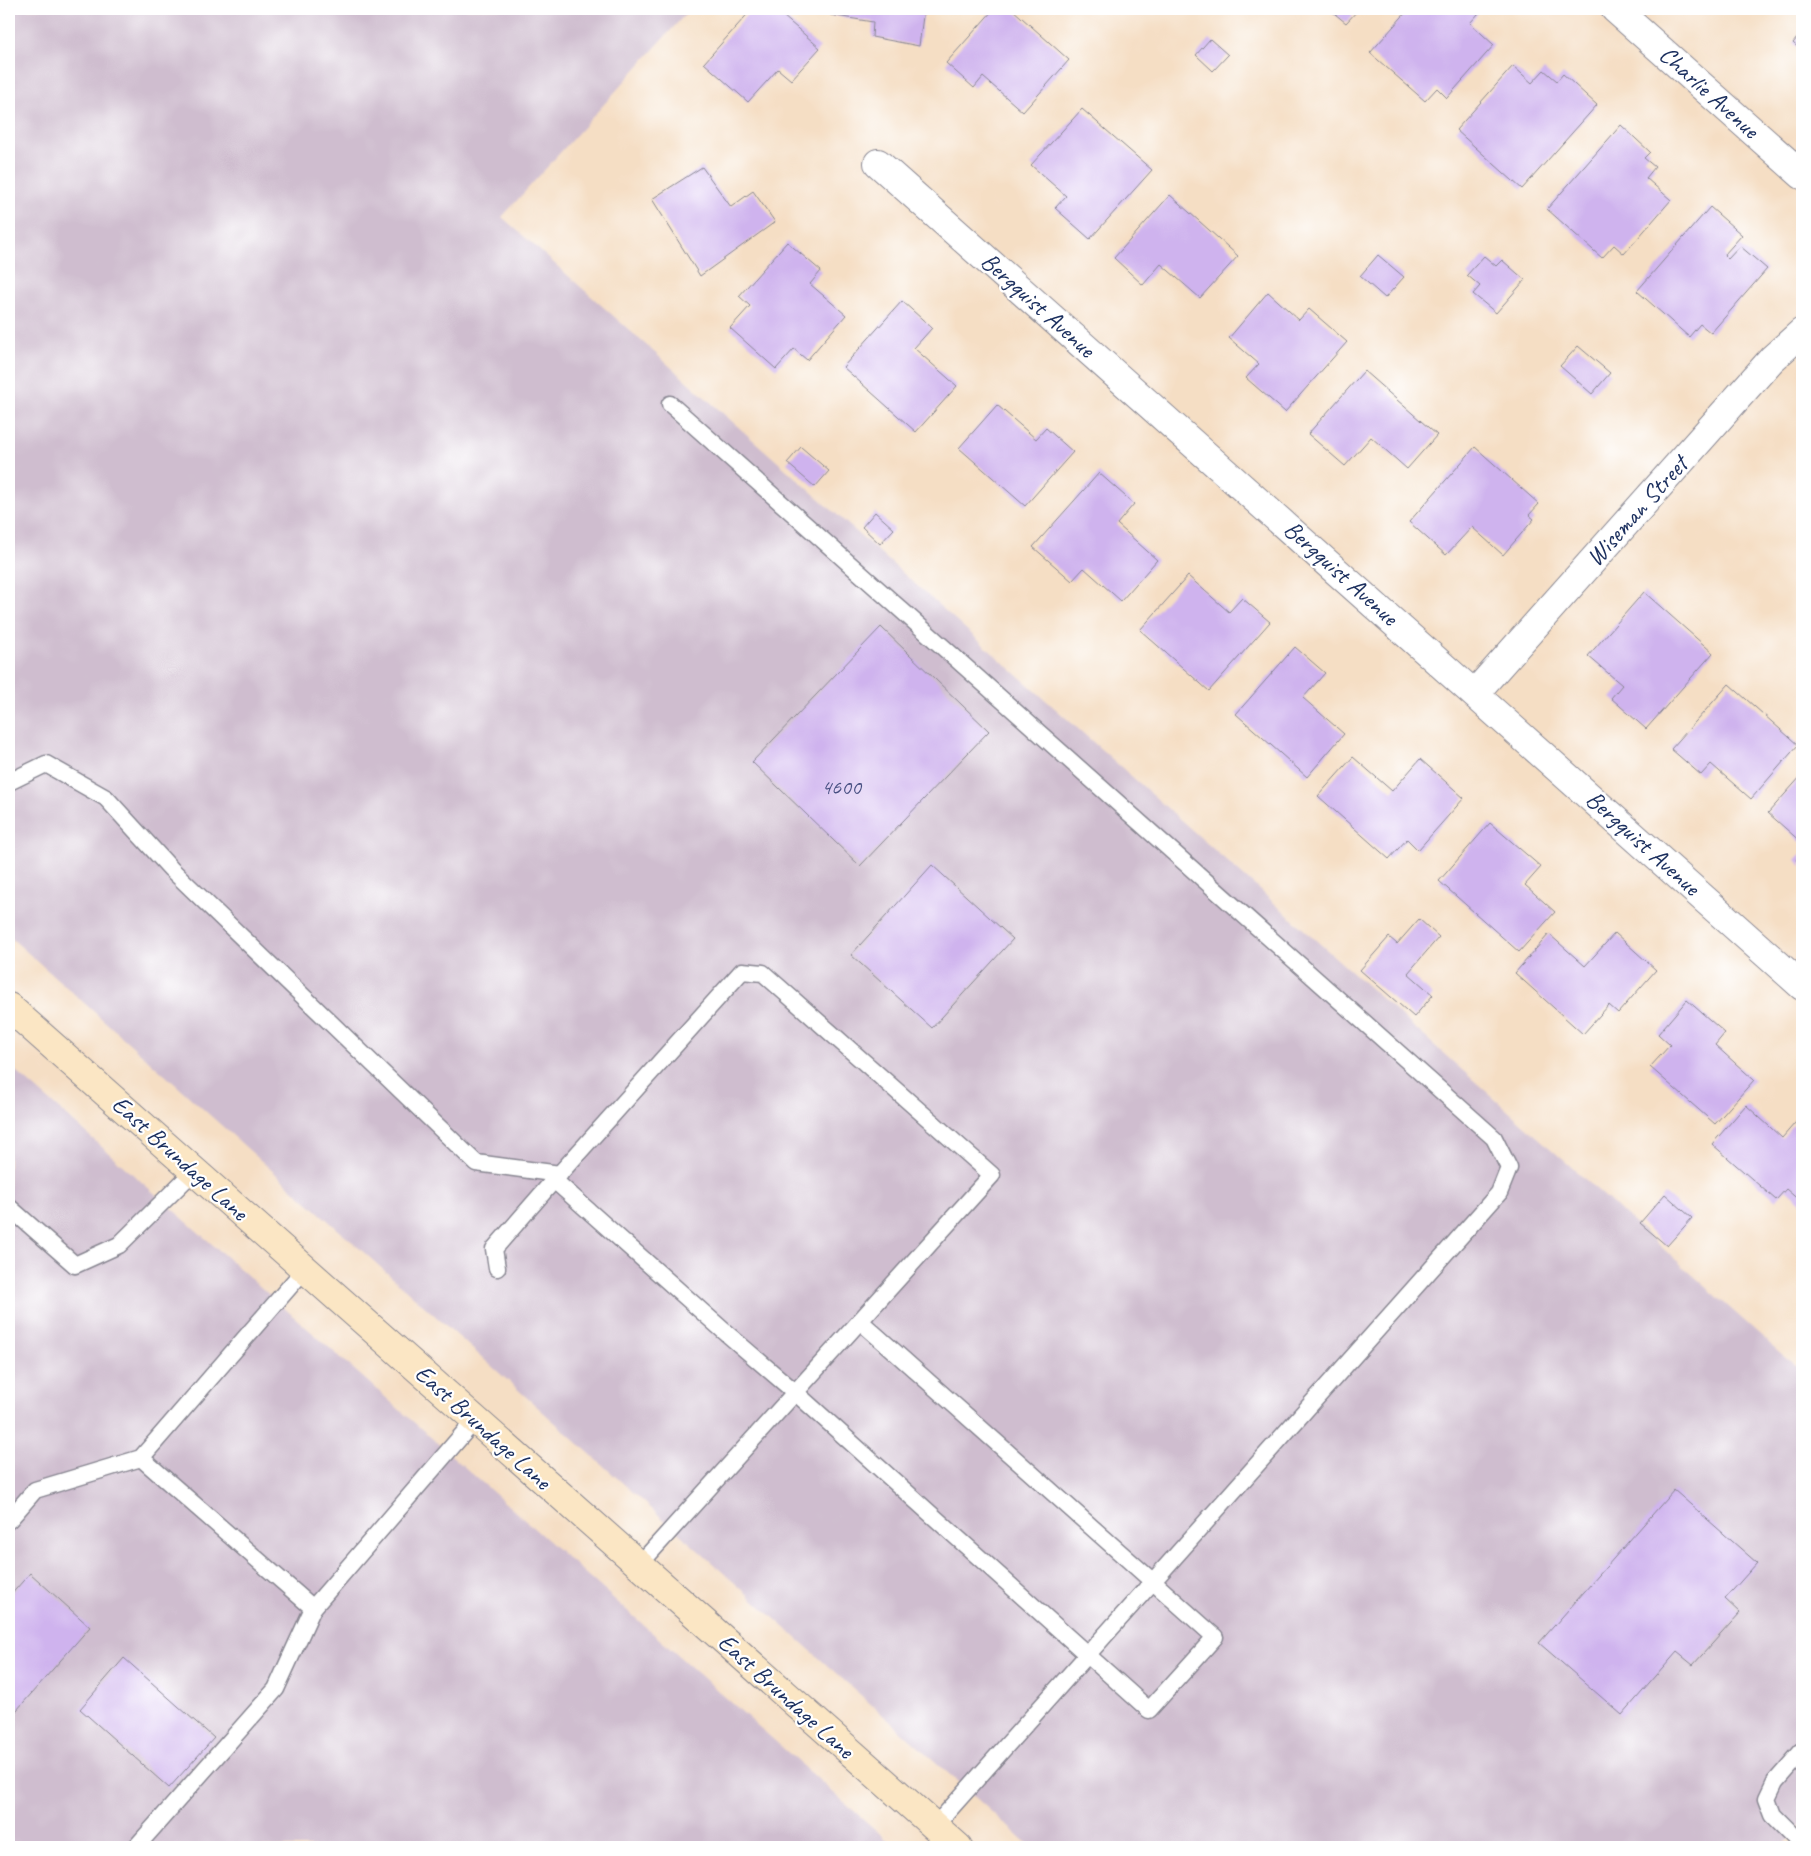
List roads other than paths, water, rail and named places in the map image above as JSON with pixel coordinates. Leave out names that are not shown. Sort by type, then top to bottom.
[{"type":"main road","name":"East Brundage Lane","points":[[9,1006],[958,1847]]},
{"type":"street","name":"Charlie Avenue","points":[[1615,9],[1802,175]]},
{"type":"street","name":"Bergquist Avenue","points":[[878,163],[1802,986]]},
{"type":"street","name":"Wiseman Street","points":[[1475,693],[1772,359],[1802,332]]},
{"type":"lane","points":[[670,404],[1494,1138],[1509,1168],[1499,1193],[934,1827]]},
{"type":"lane","points":[[9,782],[46,764],[106,798],[171,869],[476,1163],[557,1177],[1149,1710],[1215,1637],[860,1321]]},
{"type":"lane","points":[[497,1268],[494,1249],[742,972],[763,973],[992,1175],[639,1565]]},
{"type":"lane","points":[[9,1207],[75,1265],[119,1245],[194,1171]]},
{"type":"lane","points":[[9,1520],[34,1490],[142,1458],[305,1269]]},
{"type":"lane","points":[[136,1847],[276,1689],[313,1608],[475,1420]]},
{"type":"lane","points":[[142,1458],[313,1608]]},
{"type":"lane","points":[[1802,1751],[1775,1782],[1767,1799],[1773,1815],[1802,1844]]}]
